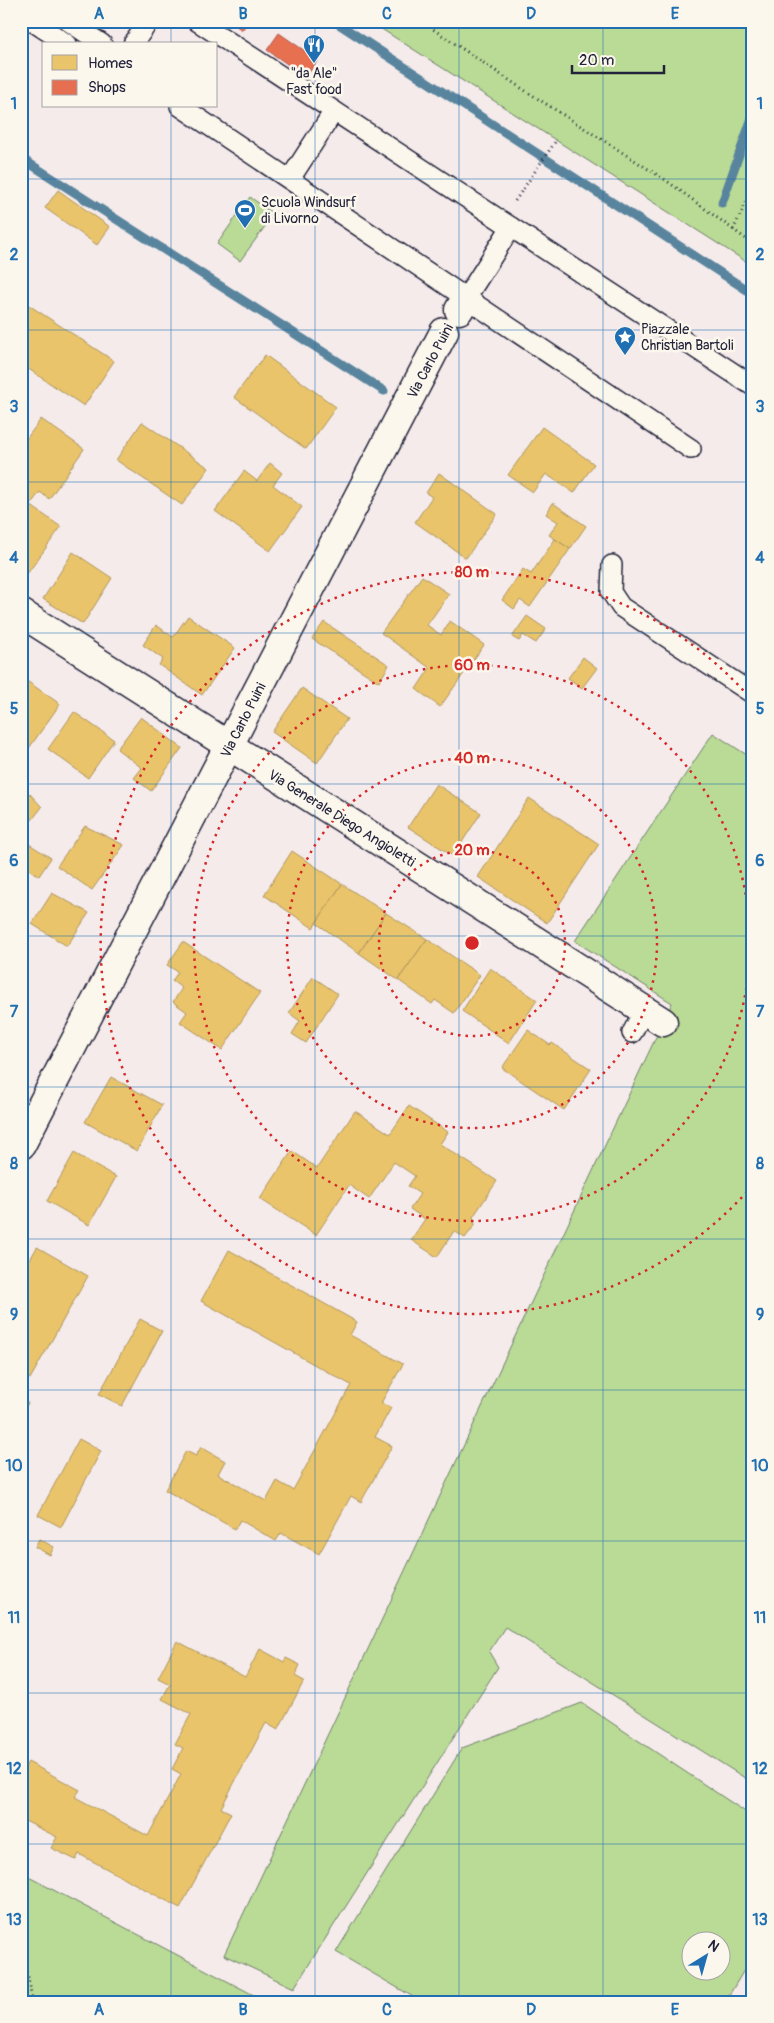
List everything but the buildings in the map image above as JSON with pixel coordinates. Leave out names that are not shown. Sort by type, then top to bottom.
[{"type":"street","name":"Via Carlo Puini","points":[[21,1145],[444,332]]},
{"type":"street","name":"Via Generale Diego Angioletti","points":[[22,616],[229,747],[646,1021]]},
{"type":"lane","points":[[32,21],[64,42]]},
{"type":"lane","points":[[68,21],[99,42]]},
{"type":"lane","points":[[134,42],[149,21]]},
{"type":"lane","points":[[197,21],[753,386]]},
{"type":"lane","points":[[183,108],[290,179],[463,304],[691,449]]},
{"type":"lane","points":[[290,179],[334,111]]},
{"type":"lane","points":[[463,304],[511,227]]},
{"type":"lane","name":"Via Carlo Puini","points":[[444,332],[463,304]]},
{"type":"lane","points":[[612,565],[611,592],[621,607],[753,694]]},
{"type":"path","points":[[422,21],[518,86],[666,181],[753,244]]},
{"type":"path","points":[[528,181],[557,140]]},
{"type":"path","points":[[733,230],[753,188]]},
{"type":"path","points":[[21,1958],[29,1980],[32,2002]]},
{"type":"path","points":[[745,2002],[753,1989]]},
{"type":"green space","points":[[369,21],[753,21],[753,266]]},
{"type":"green space","name":"Scuola Windsurf di Livorno","points":[[250,197],[274,214],[240,261],[217,244]]},
{"type":"green space","points":[[713,733],[753,759],[753,1783],[505,1627],[489,1652],[498,1667],[294,1988],[224,1955],[672,1003],[575,941]]},
{"type":"green space","points":[[582,1703],[753,1817],[753,1955],[725,2002],[422,2002],[336,1952],[462,1748]]},
{"type":"green space","points":[[21,1873],[267,2002],[21,2002]]},
{"type":"waterway","points":[[334,21],[753,294]]},
{"type":"waterway","points":[[722,203],[753,115]]},
{"type":"waterway","points":[[21,158],[384,391]]},
{"type":"place","name":"\"da Ale\" Fast food","points":[[314,64]]},
{"type":"place","name":"Scuola Windsurf di Livorno","points":[[245,229]]},
{"type":"place","name":"Piazzale Christian Bartoli","points":[[625,356]]}]
